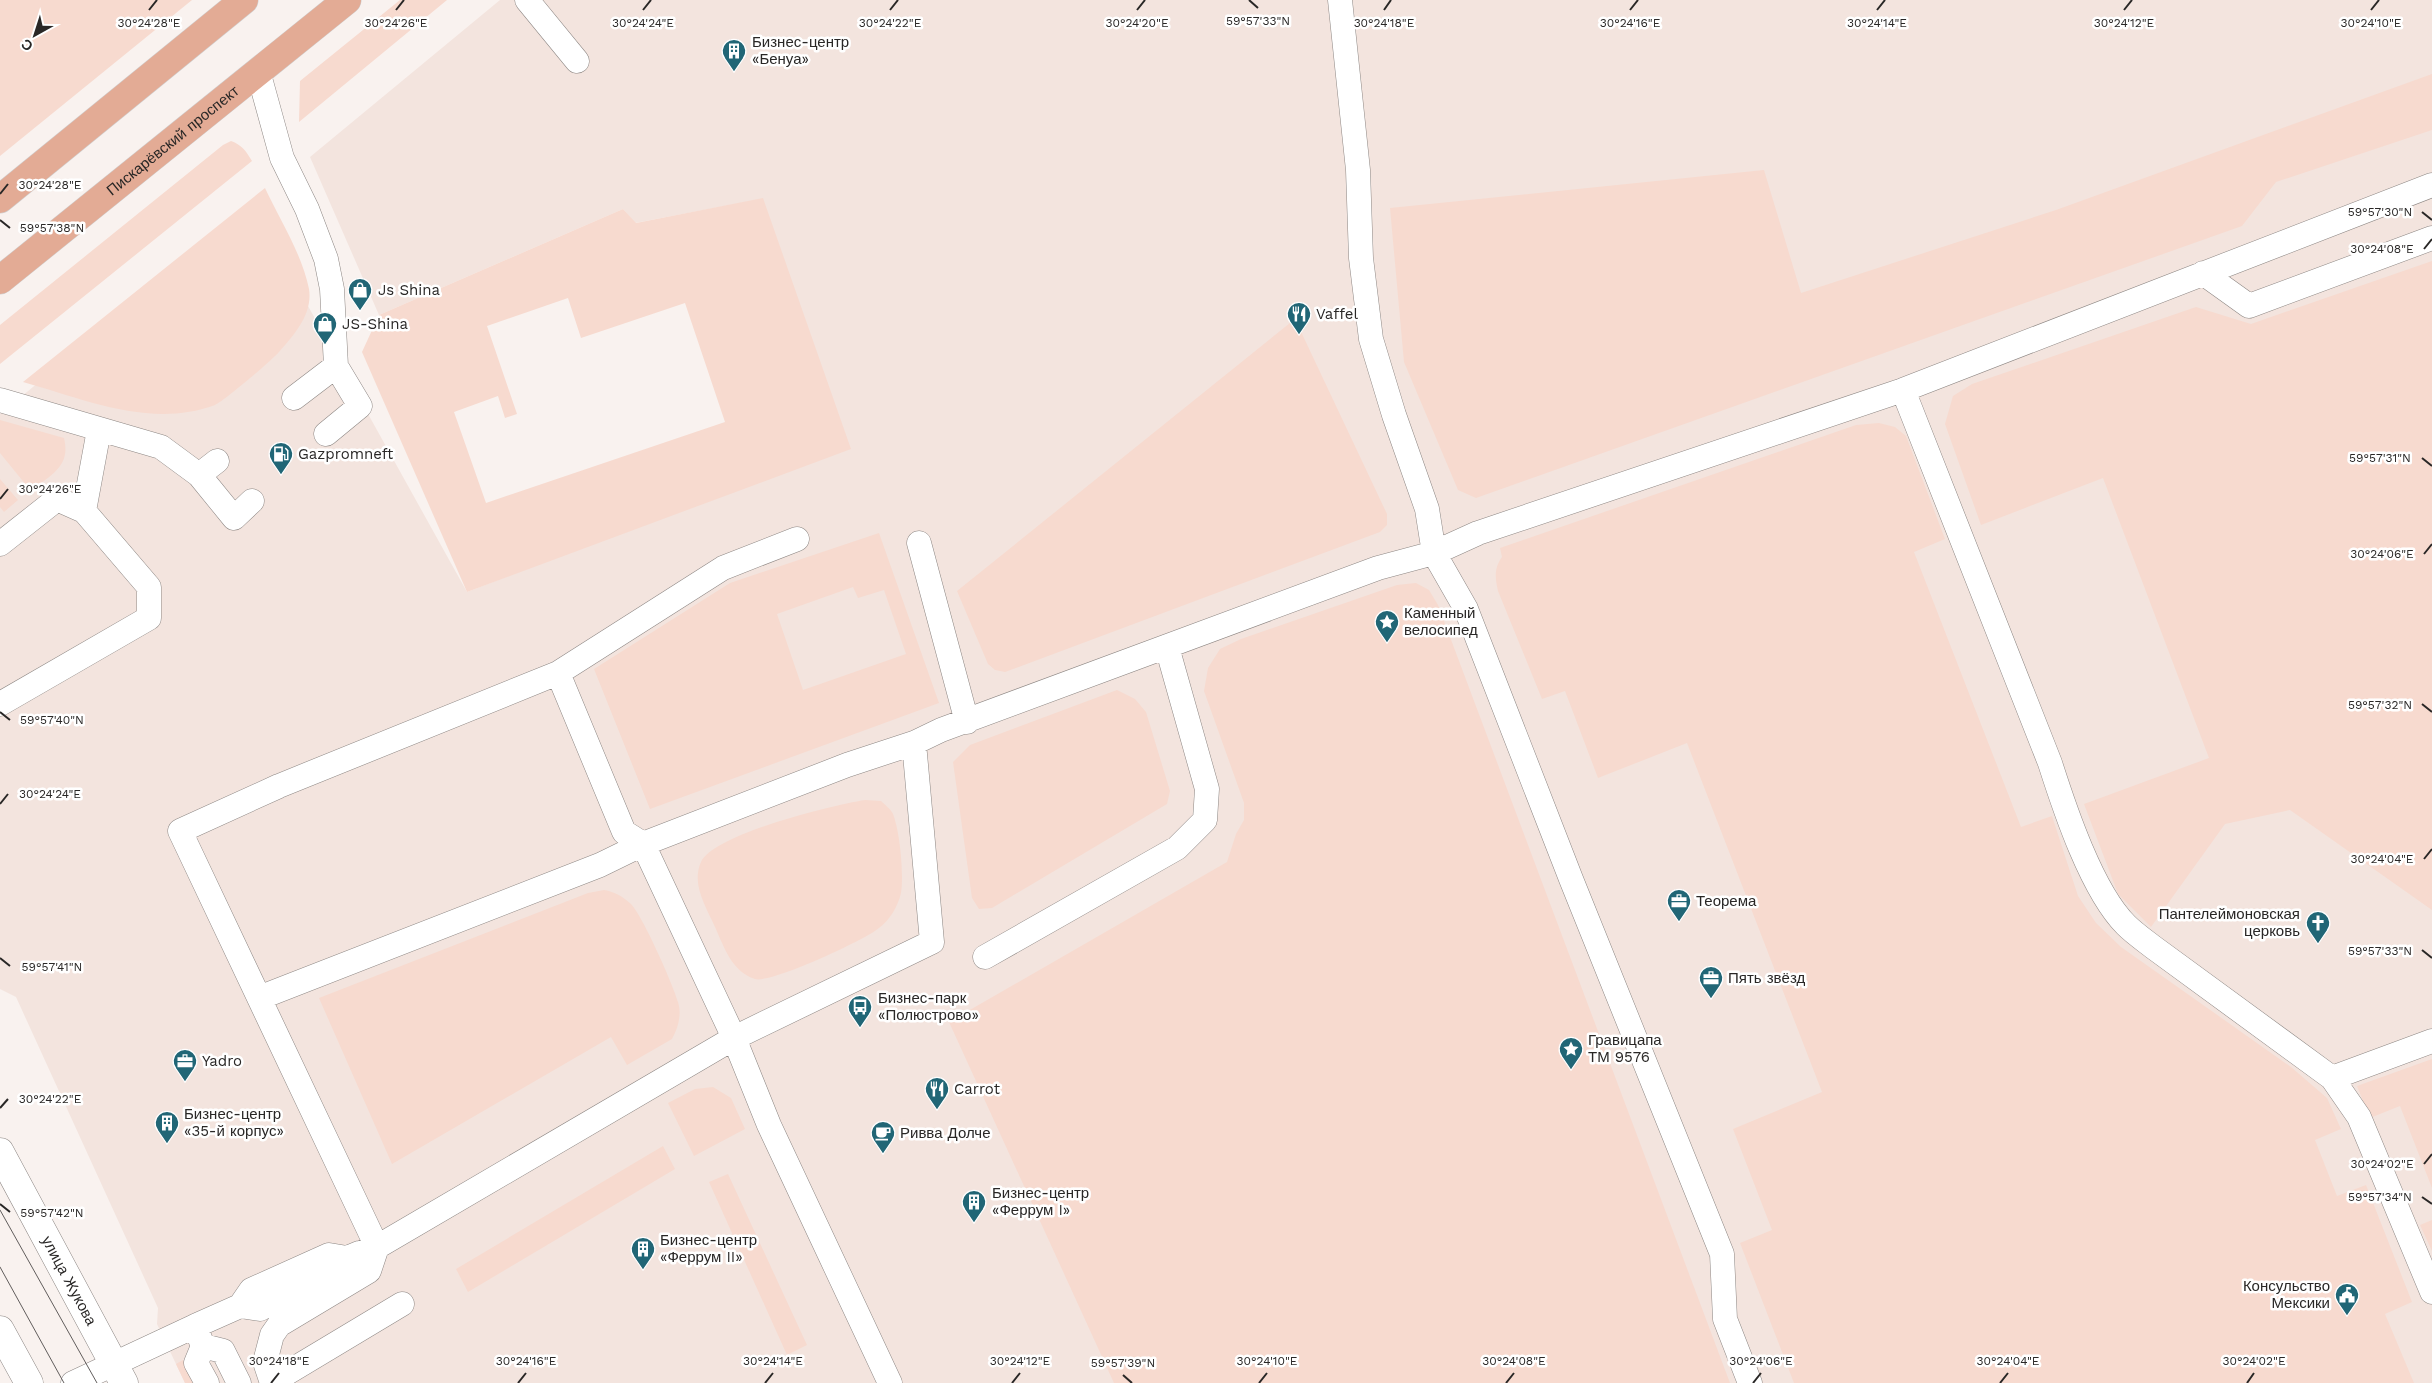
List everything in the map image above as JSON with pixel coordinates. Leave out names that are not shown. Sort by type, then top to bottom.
[{"type":"main road","points":[[0,199],[244,0]]},
{"type":"main road","name":"Пискарёвский проспект","points":[[0,280],[347,0]]},
{"type":"street","name":"улица Жукова","points":[[0,1152],[120,1373]]},
{"type":"street","points":[[0,1330],[29,1383]]},
{"type":"lane","points":[[527,0],[578,61]]},
{"type":"lane","points":[[1340,0],[1358,170],[1361,258],[1372,339],[1394,416],[1427,509],[1434,553],[1466,609],[1571,879],[1722,1254],[1724,1319],[1750,1383]]},
{"type":"lane","points":[[258,71],[282,158],[306,209],[326,259],[332,290],[336,366],[360,406],[326,434]]},
{"type":"lane","points":[[259,998],[600,866],[644,844],[847,765],[914,743],[941,730],[967,722],[1378,568],[1434,553],[1478,534],[1903,390],[2432,185]]},
{"type":"lane","points":[[2203,274],[2249,306],[2432,238]]},
{"type":"lane","points":[[294,398],[336,366]]},
{"type":"lane","points":[[1903,390],[2050,764],[2066,811],[2103,895],[2126,925],[2153,947],[2332,1078],[2359,1117],[2432,1292]]},
{"type":"lane","points":[[0,400],[161,447],[208,468],[234,518],[252,501]]},
{"type":"lane","points":[[84,510],[99,430]]},
{"type":"lane","points":[[0,544],[57,499],[84,510],[149,587],[149,618],[0,704]]},
{"type":"lane","points":[[402,1304],[272,1382],[265,1362],[272,1335],[279,1324],[369,1271],[377,1246],[180,831],[278,786],[558,673],[723,568],[797,539]]},
{"type":"lane","points":[[919,543],[967,722]]},
{"type":"lane","points":[[985,958],[1177,848],[1205,820],[1207,789],[1167,647]]},
{"type":"lane","points":[[558,673],[624,832],[644,844],[734,1038],[769,1126],[890,1383]]},
{"type":"lane","points":[[72,1383],[120,1373],[165,1339],[199,1336],[240,1306],[251,1290],[329,1255],[347,1258],[377,1246],[734,1038],[932,942],[914,743]]},
{"type":"lane","points":[[2332,1078],[2432,1041]]},
{"type":"lane","points":[[199,1336],[196,1363],[207,1383]]},
{"type":"lane","points":[[199,1336],[223,1351],[239,1383]]},
{"type":"shaded area","points":[[0,0],[192,0],[0,156]]},
{"type":"shaded area","points":[[400,0],[447,0],[299,122],[300,81]]},
{"type":"shaded area","name":"Бизнес-парк «Полюстрово»","points":[[500,0],[2432,0],[2432,1383],[185,1383],[157,1324],[158,1308],[16,997],[0,989],[0,414],[253,207],[467,592],[726,492],[751,201],[635,223],[623,209],[379,315],[310,157]]},
{"type":"shaded area","points":[[2432,74],[2432,130],[2276,182],[2242,226],[1476,498],[1458,490],[1404,362],[1390,208],[1764,170],[1801,293],[2056,210]]},
{"type":"shaded area","points":[[231,141],[238,144],[252,161],[0,364],[0,325],[223,145]]},
{"type":"shaded area","points":[[265,188],[290,237],[306,276],[309,289],[308,307],[301,324],[291,338],[274,357],[237,389],[215,405],[191,412],[167,414],[142,413],[118,409],[23,382]]},
{"type":"shaded area","points":[[763,198],[851,449],[467,592],[362,352],[379,315],[623,209],[636,223]],"holes":[[[568,298],[581,338],[685,303],[725,422],[486,503],[454,412],[498,396],[505,418],[517,414],[487,326]]]},
{"type":"shaded area","points":[[2432,261],[2432,910],[2290,810],[2225,824],[2151,927],[2118,894],[2084,804],[2209,758],[2103,478],[1981,525],[1945,424],[1953,396],[1972,384],[2196,307],[2251,324]]},
{"type":"shaded area","points":[[1295,319],[1387,514],[1387,525],[1380,532],[1005,672],[995,670],[988,664],[957,591]]},
{"type":"shaded area","points":[[0,420],[64,438],[65,456],[62,463],[58,469],[31,491],[0,453]]},
{"type":"shaded area","points":[[1879,423],[1895,427],[1906,436],[1945,539],[1914,552],[2021,827],[2052,816],[2078,896],[2096,923],[2121,947],[2291,1067],[2327,1098],[2341,1129],[2315,1140],[2337,1196],[2366,1185],[2412,1302],[2385,1314],[2414,1383],[1794,1383],[1740,1243],[1772,1230],[1733,1129],[1822,1092],[1687,743],[1598,778],[1565,691],[1542,699],[1498,591],[1496,573],[1502,557],[1500,548],[1856,425]]},
{"type":"shaded area","points":[[0,479],[18,500],[4,512],[0,507]]},
{"type":"shaded area","points":[[879,533],[939,703],[650,809],[594,669],[730,583]],"holes":[[[853,587],[858,598],[884,590],[906,654],[803,690],[777,614]]]},
{"type":"shaded area","points":[[1416,583],[1429,590],[1438,605],[1730,1383],[1114,1383],[949,1022],[1227,862],[1236,834],[1244,820],[1244,803],[1204,691],[1208,668],[1220,649],[1241,639],[1397,585]]},
{"type":"shaded area","points":[[1117,690],[1135,699],[1146,712],[1170,791],[1167,804],[992,908],[979,909],[972,898],[953,762],[970,745]]},
{"type":"shaded area","points":[[865,800],[881,801],[888,807],[893,814],[898,831],[902,864],[902,885],[898,903],[890,917],[883,925],[856,942],[797,968],[764,979],[755,979],[747,976],[740,971],[730,958],[704,903],[698,879],[698,870],[701,862],[710,852],[750,831],[802,814]]},
{"type":"shaded area","points":[[604,890],[618,895],[631,904],[657,950],[675,993],[680,1012],[679,1021],[672,1039],[627,1065],[611,1037],[392,1164],[319,998],[588,893]]},
{"type":"shaded area","points":[[2432,1059],[2432,1188],[2400,1106],[2370,1118],[2357,1086]]},
{"type":"shaded area","points":[[713,1087],[731,1098],[745,1129],[694,1156],[668,1103],[695,1089]]},
{"type":"shaded area","points":[[663,1146],[675,1169],[468,1292],[456,1269]]},
{"type":"shaded area","points":[[728,1174],[807,1345],[787,1355],[709,1182]]},
{"type":"shaded area","points":[[2432,1220],[2432,1251],[2420,1225]]},
{"type":"shaded area","points":[[183,1360],[193,1383],[185,1383],[176,1364]]},
{"type":"tram line","points":[[0,1210],[97,1383]]},
{"type":"tram line","points":[[0,1267],[64,1383]]},
{"type":"place","name":"Бизнес-центр «Бенуа»","points":[[734,72]]},
{"type":"place","name":"Js Shina","points":[[360,311]]},
{"type":"place","name":"Vaffel","points":[[1299,335]]},
{"type":"place","name":"JS-Shina","points":[[325,345]]},
{"type":"place","name":"Gazpromneft","points":[[281,475]]},
{"type":"place","name":"Каменный велосипед","points":[[1387,643]]},
{"type":"place","name":"Теорема","points":[[1679,922]]},
{"type":"place","name":"Пантелеймоновская церковь","points":[[2318,944]]},
{"type":"place","name":"Пять звёзд","points":[[1711,999]]},
{"type":"place","name":"Бизнес-парк «Полюстрово»","points":[[860,1028]]},
{"type":"place","name":"Гравицапа ТМ 9576","points":[[1571,1070]]},
{"type":"place","name":"Yadro","points":[[185,1082]]},
{"type":"place","name":"Carrot","points":[[937,1110]]},
{"type":"place","name":"Бизнес-центр «35-й корпус»","points":[[167,1144]]},
{"type":"place","name":"Ривва Долче","points":[[883,1154]]},
{"type":"place","name":"Бизнес-центр «Феррум I»","points":[[974,1223]]},
{"type":"place","name":"Бизнес-центр «Феррум II»","points":[[643,1270]]},
{"type":"place","name":"Консульство Мексики","points":[[2347,1316]]}]
